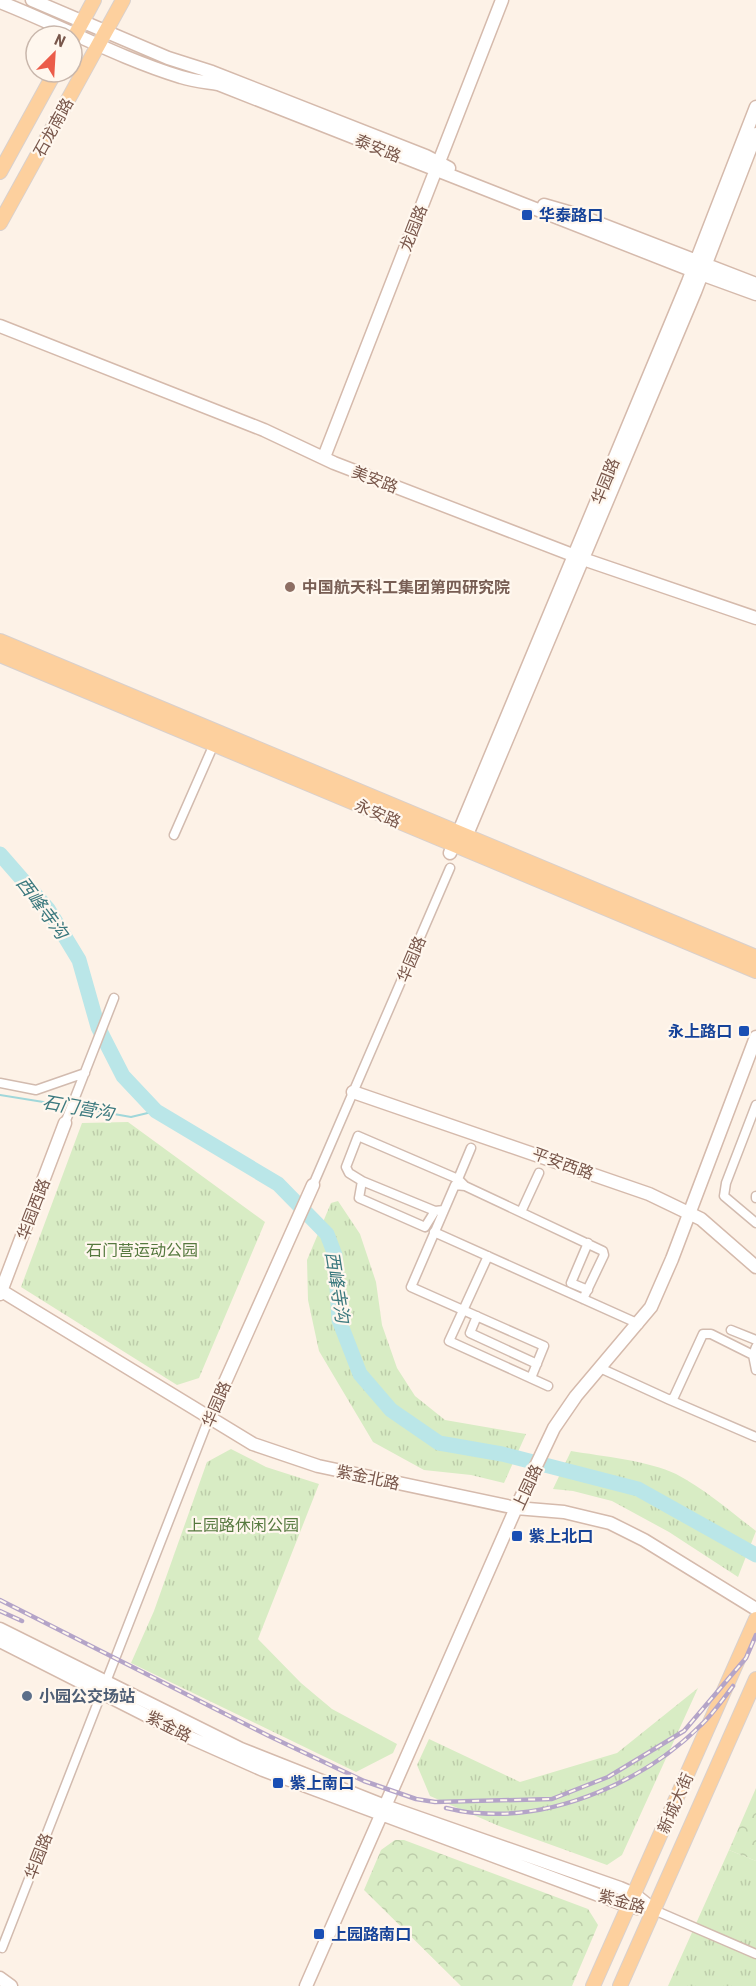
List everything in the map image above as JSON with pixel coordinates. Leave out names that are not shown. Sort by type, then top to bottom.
[{"type":"main road","points":[[81,24],[94,0]]},
{"type":"main road","name":"石龙南路","points":[[84,63],[123,0]]},
{"type":"main road","name":"石龙南路","points":[[0,172],[48,84]]},
{"type":"main road","name":"石龙南路","points":[[0,223],[70,84]]},
{"type":"main road","name":"永安路","points":[[0,641],[458,845],[756,957]]},
{"type":"main road","name":"永安路","points":[[0,655],[458,845],[756,972]]},
{"type":"main road","name":"新城大街","points":[[593,1986],[756,1619]]},
{"type":"main road","name":"新城大街","points":[[620,1986],[756,1679]]},
{"type":"main road","points":[[651,1856],[657,1867],[672,1869]]},
{"type":"main road","points":[[608,1953],[619,1948],[628,1955],[631,1962]]},
{"type":"street","name":"泰安路","points":[[32,0],[66,24]]},
{"type":"street","name":"龙园路","points":[[324,456],[501,0]]},
{"type":"street","name":"泰安路","points":[[0,2],[56,24]]},
{"type":"street","name":"泰安路","points":[[84,34],[101,38],[182,77],[218,84],[698,268],[756,284]]},
{"type":"street","name":"华园路","points":[[698,268],[756,107]]},
{"type":"street","name":"华园路","points":[[458,845],[756,134]]},
{"type":"street","name":"泰安路","points":[[698,268],[756,294]]},
{"type":"street","name":"美安路","points":[[0,326],[264,430],[345,467],[579,557],[756,618]]},
{"type":"street","points":[[174,835],[214,744]]},
{"type":"street","name":"华园路","points":[[2,1948],[209,1418],[354,1092],[450,868]]},
{"type":"street","points":[[65,1124],[114,998]]},
{"type":"street","name":"上园路","points":[[306,1986],[516,1508],[552,1433],[566,1409],[639,1324],[662,1285],[756,1037]]},
{"type":"street","points":[[0,1083],[36,1090],[85,1073]]},
{"type":"street","name":"平安西路","points":[[354,1092],[649,1194],[689,1212],[719,1234],[756,1267]]},
{"type":"street","points":[[756,1105],[726,1183],[724,1196],[756,1223]]},
{"type":"street","name":"华园西路","points":[[0,1292],[65,1124]]},
{"type":"street","points":[[439,1211],[362,1181],[349,1173],[346,1167],[358,1136],[458,1179],[465,1186]]},
{"type":"street","points":[[458,1179],[471,1148]]},
{"type":"street","points":[[521,1212],[539,1173]]},
{"type":"street","points":[[362,1181],[359,1198],[424,1227],[439,1211],[455,1185],[465,1186],[603,1251],[604,1255],[583,1299]]},
{"type":"street","points":[[439,1211],[434,1232],[411,1287],[544,1346],[531,1378]]},
{"type":"street","points":[[434,1232],[639,1324]]},
{"type":"street","points":[[588,1244],[571,1283],[588,1290]]},
{"type":"street","points":[[488,1256],[449,1341],[548,1386]]},
{"type":"street","name":"紫金北路","points":[[0,1292],[253,1444],[310,1464],[516,1508],[564,1512],[610,1523],[644,1540],[756,1609]]},
{"type":"street","points":[[477,1316],[470,1334],[537,1364]]},
{"type":"street","points":[[731,1330],[756,1340]]},
{"type":"street","points":[[669,1400],[674,1397],[703,1334],[711,1334],[754,1351],[756,1370]]},
{"type":"street","points":[[600,1368],[756,1437]]},
{"type":"street","name":"紫金路","points":[[0,1629],[191,1738],[263,1770],[384,1810],[654,1910]]},
{"type":"street","name":"紫金路","points":[[0,1641],[105,1688]]},
{"type":"street","points":[[654,1910],[756,1954]]},
{"type":"street","points":[[0,1978],[11,1986]]},
{"type":"green space","name":"石门营运动公园","points":[[128,1122],[265,1222],[199,1378],[177,1385],[21,1287],[82,1123]]},
{"type":"green space","points":[[338,1201],[360,1234],[376,1282],[382,1325],[397,1368],[415,1396],[445,1420],[526,1434],[504,1483],[471,1475],[424,1470],[373,1442],[319,1351],[308,1300],[307,1260],[331,1203]]},
{"type":"green space","name":"上园路休闲公园","points":[[231,1449],[266,1467],[319,1484],[258,1639],[301,1683],[332,1709],[397,1744],[393,1753],[356,1772],[131,1663],[154,1611],[207,1462]]},
{"type":"green space","points":[[571,1451],[665,1469],[687,1480],[718,1501],[756,1531],[738,1577],[669,1532],[612,1501],[573,1491],[553,1489]]},
{"type":"green space","points":[[698,1688],[622,1855],[607,1865],[499,1826],[430,1796],[417,1765],[429,1739],[520,1782],[617,1753]]},
{"type":"green space","points":[[756,1788],[756,1861],[729,1850]]},
{"type":"green space","points":[[395,1840],[404,1840],[588,1909],[598,1925],[572,1986],[461,1986],[364,1890],[381,1850]]},
{"type":"green space","points":[[729,1850],[756,1861],[756,1986],[668,1986]]},
{"type":"waterway","name":"西峰寺沟","points":[[0,854],[48,909],[79,960],[98,1027],[123,1076],[156,1111],[278,1184],[327,1234],[335,1255],[339,1320],[360,1374],[391,1410],[439,1443],[502,1454],[638,1489],[756,1555]]},
{"type":"waterway","name":"石门营沟","points":[[0,1095],[68,1106]]},
{"type":"waterway","name":"石门营沟","points":[[74,1107],[131,1117],[156,1111]]},
{"type":"railway","points":[[0,1600],[269,1736],[364,1781],[416,1799],[435,1802],[552,1799],[608,1777],[684,1731],[746,1658],[756,1635]]},
{"type":"railway","points":[[0,1611],[22,1621]]},
{"type":"railway","points":[[446,1808],[474,1813],[538,1810],[568,1803],[598,1792],[627,1779],[679,1745],[710,1716],[733,1686]]},
{"type":"place","name":"华泰路口","points":[[527,215]]},
{"type":"place","name":"中国航天科工集团第四研究院","points":[[290,587]]},
{"type":"place","name":"永上路口","points":[[744,1031]]},
{"type":"place","name":"紫上北口","points":[[517,1536]]},
{"type":"place","name":"小园公交场站","points":[[27,1696]]},
{"type":"place","name":"紫上南口","points":[[278,1783]]},
{"type":"place","name":"上园路南口","points":[[319,1934]]}]
